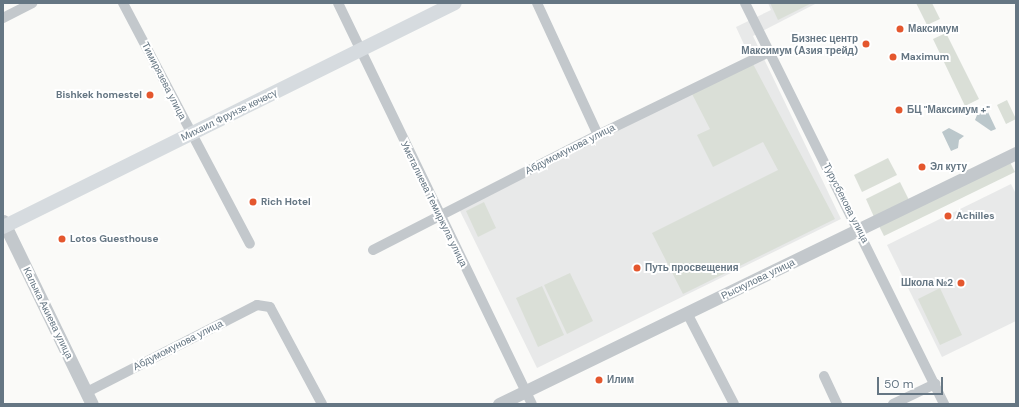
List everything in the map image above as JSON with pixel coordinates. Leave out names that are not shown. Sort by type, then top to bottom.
[{"type":"main road","name":"Михаил Фрунзе көчөсү","points":[[4,224],[455,3]]},
{"type":"street","points":[[3,18],[32,3]]},
{"type":"street","name":"Тимирязева улица","points":[[123,3],[250,244]]},
{"type":"street","name":"Уметалиева Темиркула улица","points":[[338,3],[439,216],[532,404]]},
{"type":"street","points":[[537,3],[598,135]]},
{"type":"street","name":"Турусбекова улица","points":[[745,3],[860,229],[944,404]]},
{"type":"street","name":"Абдумомунова улица","points":[[373,250],[598,135],[769,52]]},
{"type":"street","name":"Рыскулова улица","points":[[499,404],[1016,153]]},
{"type":"street","name":"Калыка Акиева улица","points":[[4,224],[89,398]]},
{"type":"street","name":"Абдумомунова улица","points":[[89,398],[257,305],[270,308],[322,404]]},
{"type":"street","points":[[687,313],[734,404]]},
{"type":"street","points":[[824,376],[837,404]]},
{"type":"street","points":[[893,404],[934,384]]},
{"type":"shaded area","points":[[768,3],[817,3],[753,36],[841,219],[537,368],[459,209],[752,62],[736,27],[771,10]]},
{"type":"shaded area","points":[[770,3],[812,3],[778,20]]},
{"type":"shaded area","points":[[916,3],[932,3],[940,19],[927,25]]},
{"type":"shaded area","points":[[946,33],[979,99],[965,106],[933,39]]},
{"type":"shaded area","points":[[752,62],[835,219],[683,294],[652,233],[778,170],[763,142],[713,167],[697,135],[710,129],[691,92]]},
{"type":"shaded area","points":[[1007,100],[1016,119],[1006,124],[997,105]]},
{"type":"shaded area","points":[[987,110],[996,129],[991,131],[975,120],[977,115]]},
{"type":"shaded area","points":[[949,128],[964,136],[959,140],[958,148],[951,151],[942,132]]},
{"type":"shaded area","points":[[888,158],[897,175],[862,192],[854,175]]},
{"type":"shaded area","points":[[1010,162],[1015,172],[884,236],[879,226]]},
{"type":"shaded area","points":[[900,182],[909,200],[874,217],[866,199]]},
{"type":"shaded area","name":"Школа №2","points":[[1011,184],[1016,194],[1016,321],[942,357],[887,245]]},
{"type":"shaded area","points":[[484,202],[496,228],[478,237],[466,211]]},
{"type":"shaded area","points":[[570,273],[593,321],[567,334],[544,285]]},
{"type":"shaded area","points":[[542,286],[564,335],[538,347],[516,298]]},
{"type":"shaded area","points":[[940,288],[962,335],[940,345],[918,299]]},
{"type":"place","name":"Максимум","points":[[900,29]]},
{"type":"place","name":"Бизнес центр Максимум (Азия трейд)","points":[[866,44]]},
{"type":"place","name":"Maximum","points":[[893,57]]},
{"type":"place","name":"Bishkek homestel","points":[[150,95]]},
{"type":"place","name":"БЦ \"Максимум +\"","points":[[899,110]]},
{"type":"place","name":"Эл куту","points":[[922,167]]},
{"type":"place","name":"Rich Hotel","points":[[253,202]]},
{"type":"place","name":"Achilles","points":[[948,216]]},
{"type":"place","name":"Lotos Guesthouse","points":[[62,239]]},
{"type":"place","name":"Путь просвещения","points":[[637,268]]},
{"type":"place","name":"Школа №2","points":[[961,283]]},
{"type":"place","name":"Илим","points":[[599,380]]}]
